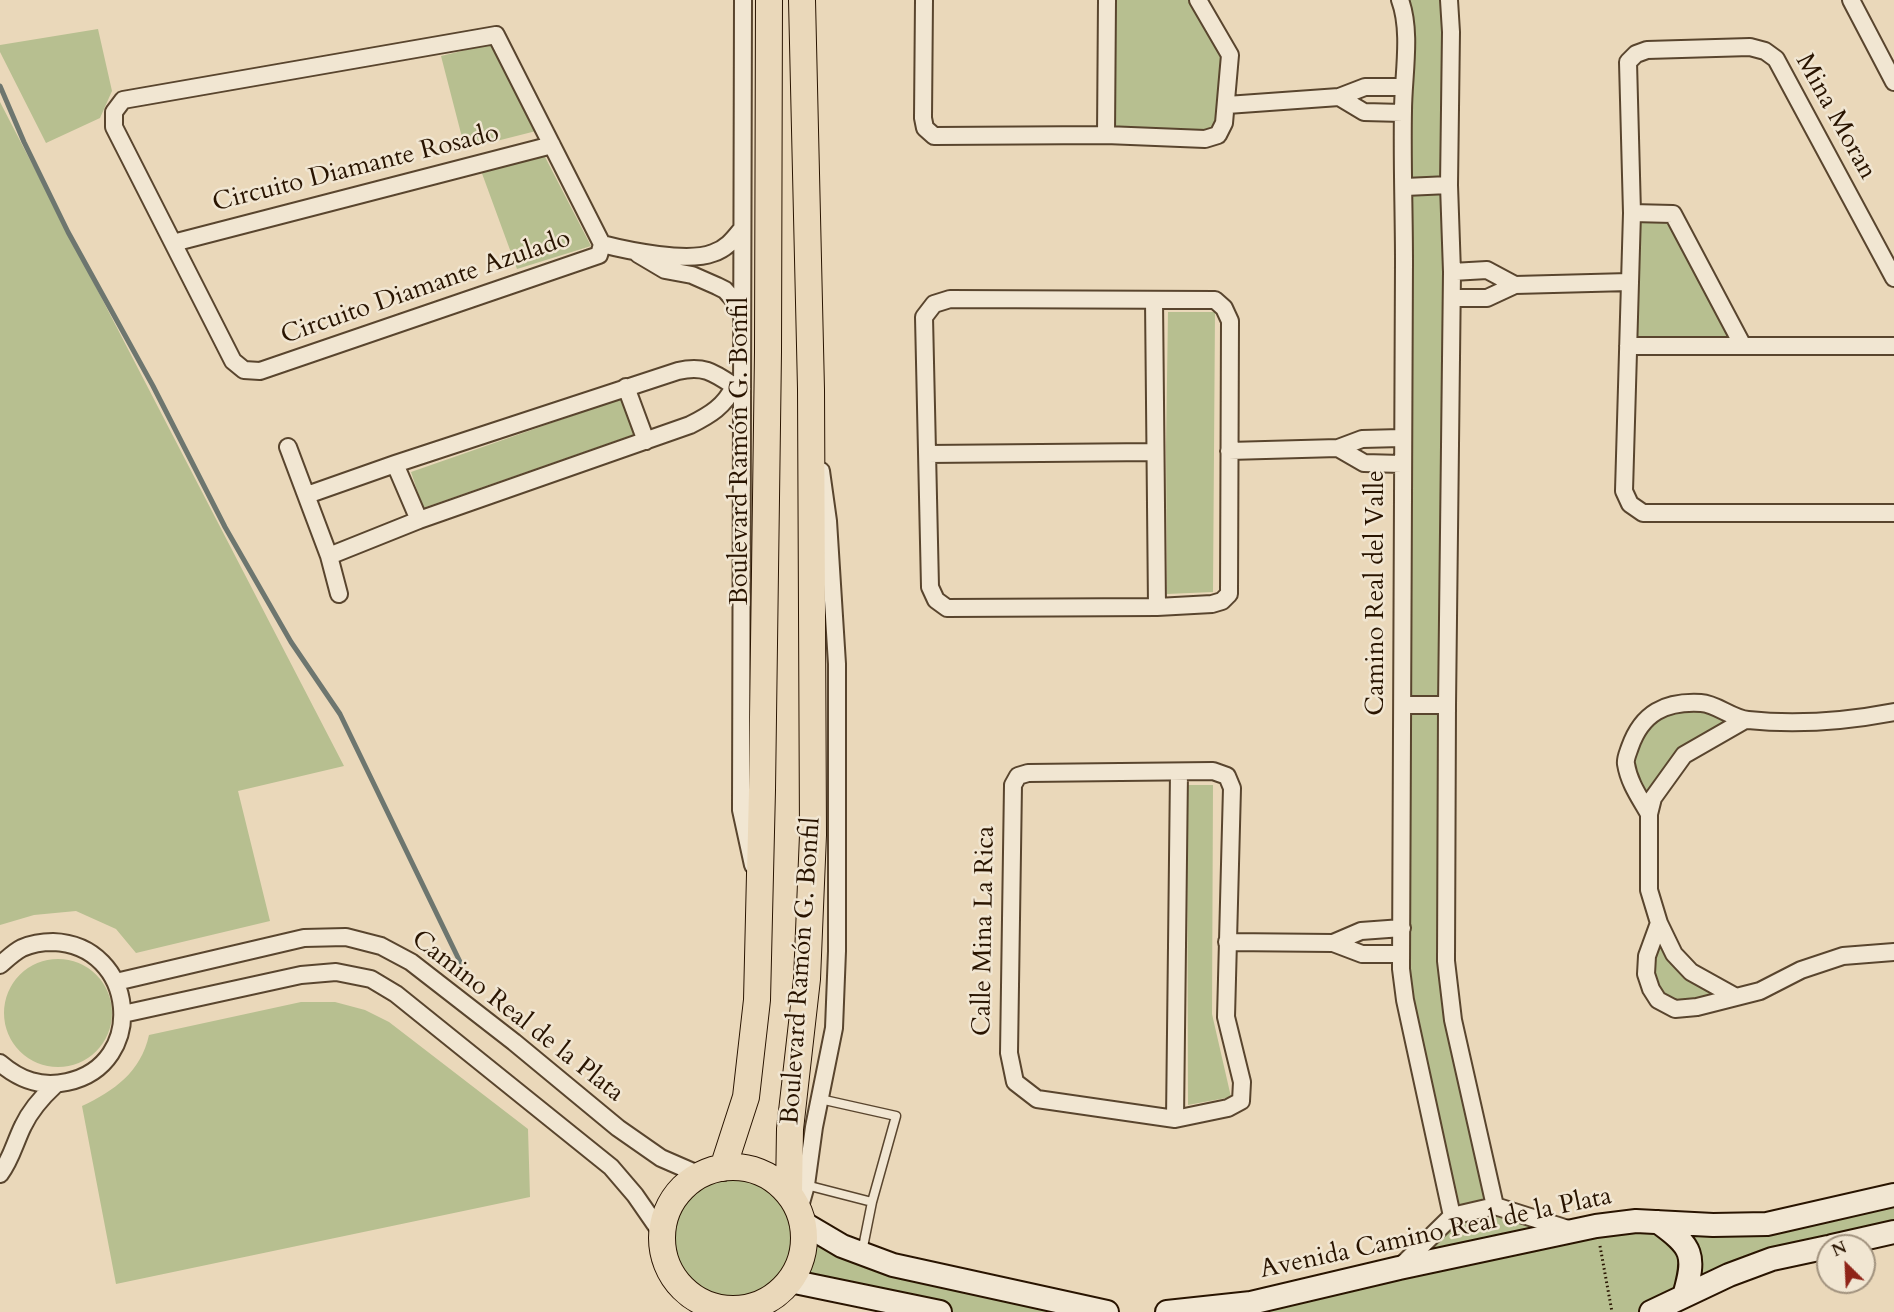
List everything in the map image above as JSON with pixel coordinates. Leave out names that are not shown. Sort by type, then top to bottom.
[{"type":"main road","name":"Boulevard Ramón G. Bonfil","points":[[712,1171],[746,1097],[756,1000],[760,900],[768,352],[769,0]]},
{"type":"main road","name":"Boulevard Ramón G. Bonfil","points":[[799,1203],[790,1129],[807,979],[813,835],[811,389],[802,0]]},
{"type":"main road","points":[[799,1203],[805,1237],[801,1261],[790,1281],[774,1297],[753,1309],[731,1310],[708,1305],[688,1294],[673,1277],[664,1257],[662,1234],[668,1210],[681,1190],[712,1171],[747,1168],[770,1177],[799,1203],[842,1246],[893,1265],[1107,1312]]},
{"type":"main road","name":"Avenida Camino Real de la Plata","points":[[1167,1312],[1251,1303],[1571,1230],[1636,1221],[1713,1225],[1767,1224],[1894,1195]]},
{"type":"main road","points":[[1658,1222],[1680,1237],[1688,1248],[1692,1266],[1683,1296]]},
{"type":"main road","points":[[1876,1236],[1894,1232]]},
{"type":"main road","points":[[1651,1312],[1683,1296],[1772,1259],[1816,1249]]},
{"type":"main road","points":[[790,1281],[940,1312]]},
{"type":"main road","points":[[680,1286],[681,1312]]},
{"type":"main road","points":[[1228,1312],[1251,1303]]},
{"type":"street","name":"Boulevard Ramón G. Bonfil","points":[[743,0],[741,308],[738,385],[741,810],[760,900]]},
{"type":"street","points":[[924,0],[923,118],[925,128],[934,136],[1106,135],[1205,139],[1218,135],[1224,123],[1230,55],[1198,0]]},
{"type":"street","points":[[1106,135],[1107,0]]},
{"type":"street","name":"Camino Real del Valle","points":[[1400,0],[1405,12],[1401,438],[1404,705],[1401,969],[1405,999],[1451,1212]]},
{"type":"street","points":[[1449,0],[1451,32],[1449,185],[1452,298],[1446,961],[1453,1020],[1494,1202]]},
{"type":"street","points":[[1851,0],[1894,82]]},
{"type":"street","name":"Circuito Diamante Azulado","points":[[495,35],[552,145],[602,244],[599,255],[260,371],[244,370],[233,362],[114,127],[114,112],[123,100],[495,35]]},
{"type":"street","name":"Mina Moran","points":[[1894,278],[1776,59],[1765,51],[1750,47],[1647,50],[1636,54],[1628,62],[1632,213],[1624,491],[1630,504],[1643,513],[1894,513]]},
{"type":"street","points":[[1227,105],[1339,97],[1365,87],[1404,87]]},
{"type":"street","points":[[1339,97],[1364,112],[1403,113]]},
{"type":"street","name":"Circuito Diamante Rosado","points":[[173,243],[552,145]]},
{"type":"street","points":[[1405,187],[1449,185]]},
{"type":"street","points":[[1632,213],[1673,214],[1743,346]]},
{"type":"street","points":[[602,244],[635,252],[702,256],[725,247],[741,230]]},
{"type":"street","points":[[635,252],[664,270],[692,275],[717,286],[741,308]]},
{"type":"street","points":[[1452,272],[1487,270],[1515,285]]},
{"type":"street","points":[[1452,298],[1486,298],[1515,285],[1629,282]]},
{"type":"street","points":[[950,299],[1215,300],[1224,308],[1230,321],[1229,451],[1229,594],[1222,601],[1212,604],[1157,608],[947,608],[936,600],[930,587],[924,317],[934,304],[950,299]]},
{"type":"street","points":[[1154,300],[1157,608]]},
{"type":"street","points":[[1628,346],[1894,346]]},
{"type":"street","points":[[307,495],[626,387],[690,368],[712,371],[738,385],[725,401],[706,417],[646,441],[419,520],[329,556]]},
{"type":"street","points":[[626,387],[646,441]]},
{"type":"street","name":"Boulevard Ramón G. Bonfil","points":[[799,1203],[834,1028],[837,951],[837,664],[828,521],[811,389]]},
{"type":"street","points":[[1229,451],[1338,448],[1362,440],[1401,438]]},
{"type":"street","points":[[288,447],[329,556],[339,594]]},
{"type":"street","points":[[1338,448],[1364,463],[1401,464]]},
{"type":"street","points":[[927,454],[1155,452]]},
{"type":"street","points":[[395,464],[419,520]]},
{"type":"street","points":[[1649,814],[1632,786],[1625,762],[1634,736],[1648,716],[1671,704],[1703,703],[1745,720],[1808,721],[1868,717],[1894,712]]},
{"type":"street","points":[[1404,705],[1447,705]]},
{"type":"street","points":[[1736,998],[1691,972],[1674,954],[1659,922],[1649,890],[1649,814],[1653,798],[1684,755],[1745,720]]},
{"type":"street","name":"Calle Mina La Rica","points":[[1213,771],[1227,776],[1232,788],[1227,942],[1226,1017],[1242,1082],[1241,1101],[1228,1108],[1175,1119],[1037,1099],[1015,1082],[1009,1053],[1013,785],[1018,776],[1028,773],[1213,771]]},
{"type":"street","points":[[1175,1119],[1179,772]]},
{"type":"street","points":[[1659,922],[1647,956],[1646,974],[1658,1000],[1675,1008],[1697,1007],[1760,991],[1801,970],[1843,956],[1894,952]]},
{"type":"street","points":[[1333,943],[1361,931],[1402,928]]},
{"type":"street","name":"Camino Real de la Plata","points":[[116,982],[304,938],[346,937],[381,946],[411,962],[514,1041],[618,1128],[662,1158],[712,1171]]},
{"type":"street","points":[[0,964],[22,948],[43,942],[65,943],[86,950],[104,963],[116,982],[122,998],[123,1014],[120,1035],[110,1055],[95,1070],[76,1080],[55,1085],[24,1080],[0,1063]]},
{"type":"street","points":[[1227,942],[1333,943],[1362,954],[1401,954]]},
{"type":"street","points":[[123,1014],[301,975],[336,972],[371,979],[396,994],[611,1167],[662,1234]]},
{"type":"street","points":[[0,1174],[38,1101],[55,1085]]},
{"type":"street","points":[[1399,1268],[1451,1212],[1494,1202],[1571,1230]]},
{"type":"lane","points":[[820,1099],[896,1116],[872,1202],[861,1253]]},
{"type":"lane","points":[[799,1203],[872,1202]]},
{"type":"path","points":[[1596,1226],[1612,1312]]},
{"type":"green space","points":[[1107,0],[1198,0],[1230,55],[1218,135],[1106,135]]},
{"type":"green space","points":[[1400,0],[1449,0],[1446,961],[1495,1206],[1571,1230],[1713,1225],[1894,1195],[1894,1232],[1876,1236],[1876,1234],[1816,1234],[1816,1252],[1652,1312],[1167,1312],[1399,1268],[1451,1216],[1405,1000]]},
{"type":"green space","points":[[98,29],[112,91],[100,118],[46,143],[0,52],[0,45]]},
{"type":"green space","points":[[495,43],[540,130],[465,149],[441,56]]},
{"type":"green space","points":[[0,102],[344,766],[238,791],[270,921],[136,953],[116,929],[76,911],[34,915],[0,925]]},
{"type":"green space","points":[[543,153],[591,246],[517,269],[480,168]]},
{"type":"green space","points":[[1632,213],[1673,214],[1743,346],[1628,346]]},
{"type":"green space","points":[[1168,312],[1215,312],[1213,592],[1167,594]]},
{"type":"green space","points":[[626,397],[638,433],[423,508],[411,472]]},
{"type":"green space","points":[[1671,704],[1745,720],[1705,743],[1653,798],[1632,786],[1634,736]]},
{"type":"green space","points":[[1187,785],[1213,785],[1212,1014],[1231,1097],[1188,1105]]},
{"type":"green space","points":[[1659,923],[1674,954],[1736,997],[1697,1007],[1658,1000],[1647,956]]},
{"type":"green space","points":[[58,959],[88,968],[96,975],[103,983],[112,1013],[103,1043],[96,1051],[88,1058],[58,1067],[28,1058],[20,1051],[13,1043],[4,1013],[13,983],[20,975],[28,968]]},
{"type":"green space","points":[[301,1002],[335,1002],[365,1010],[389,1022],[528,1129],[530,1197],[116,1284],[82,1106],[105,1094],[125,1079],[140,1060],[149,1035]]},
{"type":"green space","points":[[723,1168],[747,1168],[770,1177],[779,1183],[799,1210],[842,1246],[1107,1312],[940,1312],[790,1281],[774,1297],[749,1300],[725,1297],[703,1290],[684,1278],[670,1263],[663,1244],[664,1223],[675,1199],[686,1185],[701,1175]]},
{"type":"waterway","points":[[0,86],[24,142],[68,232],[153,386],[225,527],[291,642],[340,714],[463,968]]}]
